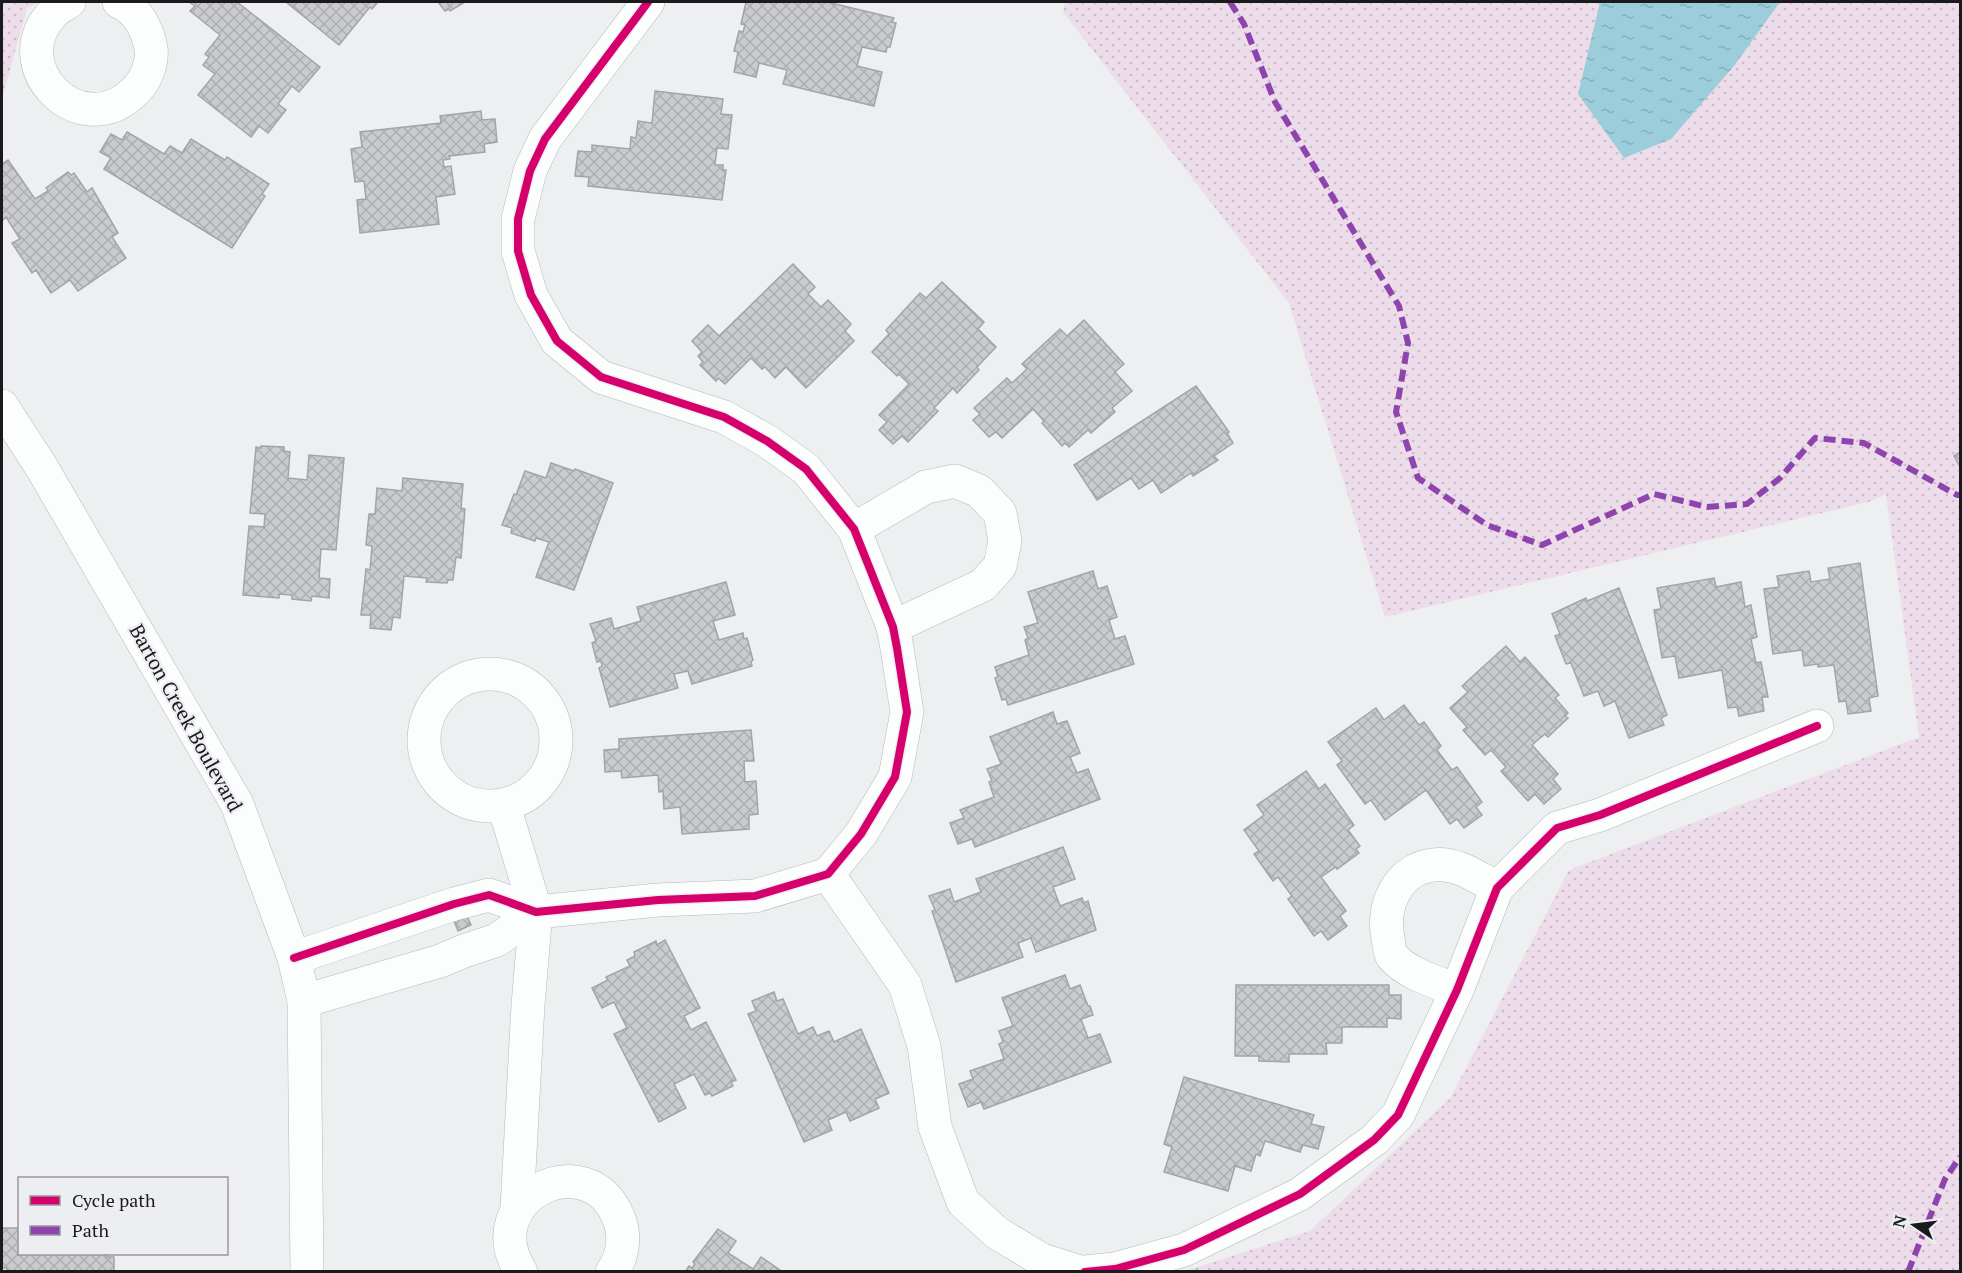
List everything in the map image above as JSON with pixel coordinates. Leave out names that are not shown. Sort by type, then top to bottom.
[{"type":"street","points":[[69,2],[54,12],[42,27],[37,47],[39,67],[47,85],[60,99],[76,107],[94,110],[111,107],[128,99],[140,86],[148,70],[151,52],[148,34],[140,19],[126,3]]},
{"type":"street","points":[[294,958],[489,895],[536,912],[657,900],[755,897],[828,874],[861,834],[895,777],[907,712],[893,627],[854,529],[806,469],[767,441],[724,417],[601,377],[557,341],[531,295],[518,251],[518,219],[530,171],[545,139],[648,2]]},
{"type":"street","name":"Barton Creek Boulevard","points":[[2,406],[42,468],[237,804],[294,958],[304,1001],[307,1272]]},
{"type":"street","points":[[854,529],[926,487],[955,481],[979,491],[1000,513],[1005,541],[1000,566],[983,585],[893,627]]},
{"type":"street","points":[[497,674],[518,679],[535,691],[548,707],[555,727],[556,747],[550,768],[539,785],[523,798],[504,806],[481,807],[459,800],[440,786],[428,767],[423,744],[426,721],[436,700],[453,684],[474,675],[497,674]]},
{"type":"street","points":[[1085,1272],[1115,1269],[1184,1250],[1300,1194],[1374,1140],[1398,1115],[1457,990],[1497,888],[1557,828],[1600,815],[1817,726]]},
{"type":"street","points":[[504,806],[536,912],[528,1005],[518,1208],[511,1225],[509,1243],[514,1261],[521,1272]]},
{"type":"street","points":[[1457,990],[1418,976],[1391,955],[1385,926],[1391,896],[1410,872],[1433,865],[1457,866],[1497,888]]},
{"type":"street","points":[[828,874],[905,985],[924,1046],[935,1127],[963,1202],[997,1233],[1033,1255],[1080,1272]]},
{"type":"street","points":[[304,1001],[440,961],[497,940],[536,912]]},
{"type":"street","points":[[425,914],[440,961]]},
{"type":"street","points":[[518,1208],[531,1194],[547,1184],[567,1181],[585,1184],[602,1194],[615,1209],[622,1227],[623,1246],[617,1265],[612,1272]]},
{"type":"shaded area","points":[[2,2],[40,2],[27,8],[2,99]]},
{"type":"shaded area","points":[[1065,2],[1960,2],[1959,1271],[1185,1271],[1310,1231],[1451,1097],[1569,870],[1919,737],[1886,494],[1872,501],[1385,617],[1289,303],[1063,12]]},
{"type":"water","points":[[1600,2],[1780,2],[1734,66],[1671,139],[1624,158],[1578,94]]},
{"type":"building","points":[[189,2],[237,2],[320,67],[299,92],[292,86],[278,104],[286,110],[268,133],[259,126],[251,137],[198,95],[215,74],[203,65],[209,57],[205,54],[220,35],[190,11],[195,6]]},
{"type":"building","points":[[286,2],[378,2],[372,9],[370,7],[339,45]]},
{"type":"building","points":[[438,2],[465,2],[450,11],[449,9],[445,11]]},
{"type":"building","points":[[746,2],[827,2],[894,18],[892,22],[896,23],[890,47],[887,47],[886,52],[862,47],[857,66],[882,72],[874,106],[783,84],[787,70],[759,63],[756,77],[734,72],[738,52],[734,51],[739,31],[743,32],[745,25],[741,24]]},
{"type":"building","points":[[655,91],[723,99],[721,114],[732,115],[728,149],[717,148],[715,165],[723,165],[723,170],[726,170],[722,200],[588,186],[589,177],[575,176],[578,151],[592,152],[592,145],[630,149],[631,137],[636,138],[638,121],[652,123]]},
{"type":"building","points":[[481,111],[482,120],[495,119],[497,142],[484,144],[485,152],[449,156],[450,159],[443,160],[444,167],[451,166],[455,194],[436,197],[439,224],[360,233],[357,200],[366,199],[364,181],[355,182],[351,149],[362,147],[360,132],[441,123],[440,116]]},
{"type":"building","points":[[127,132],[164,154],[170,146],[182,153],[191,139],[225,160],[227,157],[269,184],[262,194],[265,196],[232,248],[104,169],[111,158],[100,152],[111,134],[122,140]]},
{"type":"building","points":[[8,160],[35,199],[48,191],[46,188],[68,172],[71,175],[74,173],[87,192],[92,188],[118,233],[112,237],[126,258],[78,291],[70,280],[51,293],[36,270],[32,273],[12,243],[20,239],[6,217],[2,221],[2,164]]},
{"type":"building","points":[[793,264],[815,287],[808,294],[821,307],[828,300],[851,324],[845,331],[854,341],[806,388],[786,367],[775,378],[765,367],[762,369],[751,358],[725,384],[718,378],[716,381],[700,365],[703,362],[698,356],[702,352],[692,341],[708,325],[719,336]]},
{"type":"building","points":[[942,282],[984,322],[978,329],[996,347],[977,367],[979,370],[957,393],[953,388],[934,408],[938,411],[908,442],[902,436],[893,444],[879,430],[887,422],[879,415],[909,384],[872,352],[889,334],[886,330],[920,293],[926,298]]},
{"type":"building","points":[[1084,320],[1124,364],[1115,372],[1132,391],[1112,408],[1115,412],[1091,433],[1088,430],[1069,447],[1065,443],[1062,446],[1033,409],[1002,438],[996,432],[989,437],[973,420],[980,414],[974,408],[1007,378],[1012,383],[1027,369],[1022,364],[1060,329],[1067,336]]},
{"type":"building","points":[[1196,386],[1229,432],[1227,433],[1233,443],[1214,456],[1218,460],[1193,476],[1191,473],[1161,493],[1153,480],[1139,489],[1131,478],[1097,500],[1074,465]]},
{"type":"building","points":[[261,446],[284,447],[284,451],[290,452],[288,478],[307,480],[309,455],[344,458],[336,550],[321,549],[319,578],[330,579],[329,598],[312,596],[311,601],[292,599],[292,595],[279,594],[279,598],[243,595],[249,526],[264,527],[265,514],[250,513],[256,447],[261,448]]},
{"type":"building","points":[[1960,452],[1960,467],[1954,456]]},
{"type":"building","points":[[551,463],[613,483],[574,590],[536,577],[549,542],[536,538],[535,541],[511,533],[512,528],[502,525],[525,471],[546,478]]},
{"type":"building","points":[[403,478],[463,484],[461,508],[465,509],[461,558],[456,557],[453,580],[448,580],[447,583],[426,582],[427,578],[404,576],[400,618],[393,617],[391,630],[370,628],[371,615],[361,615],[366,569],[370,570],[372,546],[366,545],[369,514],[375,514],[377,488],[402,491]]},
{"type":"building","points":[[1860,563],[1878,696],[1869,698],[1871,711],[1848,714],[1846,701],[1839,702],[1834,665],[1804,666],[1802,650],[1773,654],[1764,589],[1779,587],[1777,576],[1809,571],[1811,582],[1830,579],[1828,568]]},
{"type":"building","points":[[1093,571],[1098,589],[1107,586],[1117,617],[1109,620],[1115,639],[1125,636],[1134,664],[1008,705],[1006,699],[1002,700],[995,678],[998,677],[995,667],[1029,655],[1025,640],[1028,638],[1024,627],[1038,623],[1028,592]]},
{"type":"building","points":[[1714,578],[1716,587],[1741,582],[1745,607],[1751,605],[1757,637],[1751,639],[1756,663],[1761,662],[1768,697],[1762,697],[1764,711],[1739,716],[1737,707],[1728,708],[1722,670],[1679,678],[1675,656],[1662,658],[1654,610],[1661,609],[1657,588]]},
{"type":"building","points":[[726,582],[735,615],[713,621],[719,640],[743,633],[744,639],[747,638],[753,660],[752,666],[692,684],[688,671],[674,674],[678,688],[610,707],[599,668],[602,666],[601,661],[597,662],[592,643],[596,641],[590,624],[611,618],[614,629],[641,621],[637,607]]},
{"type":"building","points":[[1619,588],[1667,715],[1661,718],[1664,725],[1629,738],[1615,701],[1604,706],[1598,691],[1584,696],[1571,663],[1566,664],[1555,636],[1560,634],[1552,614],[1586,598],[1587,601]]},
{"type":"building","points":[[1506,646],[1520,662],[1525,657],[1559,695],[1555,698],[1568,713],[1565,716],[1568,718],[1548,737],[1545,734],[1532,745],[1558,774],[1553,779],[1561,789],[1544,804],[1535,794],[1528,801],[1501,771],[1506,767],[1491,750],[1485,755],[1463,730],[1467,727],[1450,708],[1468,692],[1462,686]]},
{"type":"building","points":[[1404,705],[1419,725],[1424,722],[1441,746],[1437,750],[1452,770],[1457,767],[1482,802],[1476,807],[1482,815],[1464,828],[1457,819],[1450,824],[1426,790],[1385,820],[1371,800],[1365,804],[1337,765],[1342,761],[1328,742],[1376,708],[1384,720]]},
{"type":"building","points":[[1053,712],[1057,724],[1067,721],[1080,753],[1070,757],[1077,773],[1088,769],[1100,799],[975,847],[972,839],[958,844],[950,823],[964,818],[960,810],[994,797],[989,782],[992,781],[987,769],[1001,764],[990,737]]},
{"type":"building","points":[[751,730],[754,761],[744,761],[745,782],[756,781],[758,814],[749,815],[749,829],[682,834],[680,807],[664,809],[663,791],[659,792],[658,775],[622,778],[621,771],[605,772],[604,750],[619,749],[619,739]]},
{"type":"building","points":[[1306,771],[1319,789],[1325,784],[1354,825],[1348,830],[1360,846],[1356,849],[1359,853],[1321,877],[1346,911],[1340,916],[1347,926],[1328,940],[1321,931],[1314,936],[1288,899],[1292,896],[1278,877],[1273,881],[1254,854],[1259,851],[1244,830],[1264,815],[1257,805]]},
{"type":"building","points":[[1063,847],[1075,879],[1053,887],[1060,906],[1082,898],[1084,903],[1088,901],[1096,930],[1036,952],[1031,938],[1018,943],[1023,957],[956,982],[929,896],[950,889],[954,902],[981,892],[976,879]]},
{"type":"building","points":[[465,912],[471,925],[458,931],[453,918]]},
{"type":"building","points":[[665,940],[700,1008],[684,1016],[691,1030],[706,1022],[736,1080],[731,1082],[733,1086],[712,1096],[710,1093],[705,1095],[694,1074],[674,1084],[686,1108],[659,1122],[614,1034],[627,1028],[614,1002],[602,1008],[592,988],[608,980],[606,977],[630,966],[627,960],[635,956],[634,952],[656,941],[657,945]]},
{"type":"building","points":[[1065,975],[1070,989],[1080,985],[1088,1006],[1090,1006],[1093,1015],[1081,1019],[1088,1038],[1100,1034],[1111,1062],[984,1109],[981,1102],[968,1107],[959,1084],[973,1079],[970,1071],[1004,1059],[999,1044],[1003,1042],[999,1031],[1013,1026],[1002,998]]},
{"type":"building","points":[[1236,985],[1389,985],[1389,995],[1401,995],[1401,1019],[1387,1018],[1387,1027],[1342,1027],[1342,1043],[1326,1043],[1327,1054],[1289,1054],[1289,1062],[1259,1061],[1259,1056],[1235,1056]]},
{"type":"building","points":[[774,992],[777,1001],[783,999],[798,1034],[813,1027],[817,1036],[829,1031],[834,1042],[861,1029],[889,1093],[875,1099],[879,1108],[850,1121],[846,1112],[828,1120],[832,1130],[804,1142],[748,1014],[756,1011],[752,1001]]},
{"type":"building","points":[[1184,1077],[1314,1115],[1311,1124],[1324,1127],[1318,1149],[1303,1145],[1300,1152],[1265,1141],[1260,1156],[1256,1154],[1251,1171],[1235,1166],[1228,1191],[1164,1172],[1172,1147],[1164,1144]]},
{"type":"building","points":[[2,1228],[18,1228],[18,1255],[107,1255],[107,1257],[114,1257],[114,1272],[7,1272],[7,1268],[2,1268]]},
{"type":"building","points":[[718,1229],[736,1241],[728,1253],[753,1269],[761,1257],[783,1272],[685,1272],[689,1266],[692,1268],[695,1264],[693,1262]]},
{"type":"marked path","points":[[1230,2],[1244,24],[1275,102],[1399,306],[1408,343],[1396,412],[1418,478],[1487,525],[1542,545],[1654,494],[1707,507],[1747,504],[1780,478],[1815,438],[1864,443],[1960,495]]},
{"type":"marked path","points":[[1908,1272],[1945,1179],[1960,1157]]},
{"type":"cycle path","points":[[294,958],[454,904],[489,895],[536,912],[658,900],[755,896],[828,874],[861,834],[895,777],[907,712],[897,648],[893,627],[854,529],[806,469],[767,441],[724,417],[601,377],[557,341],[531,295],[518,251],[518,219],[530,171],[545,139],[648,2]]},
{"type":"cycle path","points":[[1085,1272],[1115,1269],[1184,1250],[1300,1194],[1374,1140],[1398,1115],[1457,990],[1497,888],[1557,828],[1600,815],[1817,726]]}]
